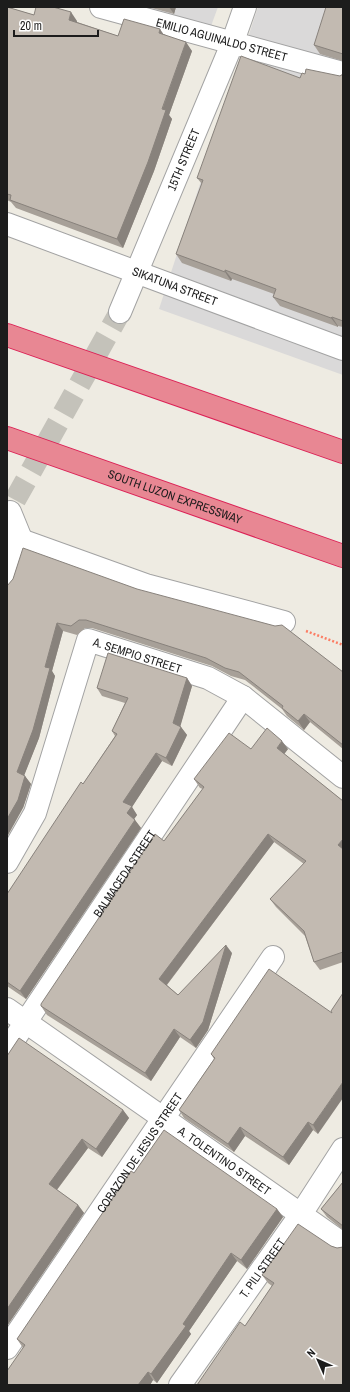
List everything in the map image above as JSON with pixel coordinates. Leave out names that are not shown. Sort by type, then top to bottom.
[{"type":"highway","points":[[7,335],[343,452]]},
{"type":"highway","name":"SOUTH LUZON EXPRESSWAY","points":[[7,438],[343,556]]},
{"type":"street","name":"EMILIO AGUINALDO STREET","points":[[101,7],[232,44],[343,73]]},
{"type":"street","name":"15TH STREET","points":[[120,312],[232,44],[245,7]]},
{"type":"street","name":"SIKATUNA STREET","points":[[7,224],[137,274],[343,349]]},
{"type":"street","points":[[7,584],[14,537],[11,509]]},
{"type":"street","points":[[14,537],[146,585],[284,622]]},
{"type":"street","name":"A. SEMPIO STREET","points":[[7,862],[35,813],[88,640],[208,678],[243,697],[343,776]]},
{"type":"street","name":"BALMACEDA STREET","points":[[7,1050],[243,697]]},
{"type":"street","name":"CORAZON DE JESUS STREET","points":[[7,1348],[273,957]]},
{"type":"street","name":"A. TOLENTINO STREET","points":[[7,1009],[343,1244]]},
{"type":"street","name":"T. PILI STREET","points":[[180,1385],[300,1214],[343,1149]]},
{"type":"path","points":[[284,622],[343,645]]},
{"type":"shaded area","points":[[139,7],[218,7],[211,26]]},
{"type":"shaded area","points":[[258,7],[343,7],[343,375],[159,309]]},
{"type":"building","points":[[7,7],[34,15],[36,7],[53,7],[71,12],[69,20],[118,36],[124,19],[160,29],[159,33],[186,42],[162,109],[166,110],[148,162],[117,239],[10,200],[11,195],[7,194]]},
{"type":"building","points":[[326,7],[343,7],[343,54],[314,45]]},
{"type":"building","points":[[241,56],[300,78],[302,73],[305,74],[306,69],[340,76],[343,74],[343,321],[273,297],[276,289],[176,254],[203,180],[197,178]]},
{"type":"building","points":[[23,548],[137,589],[275,626],[282,625],[343,672],[343,745],[304,714],[298,721],[282,708],[283,706],[239,672],[225,668],[206,658],[86,620],[79,620],[71,626],[57,623],[45,667],[50,668],[33,730],[17,772],[25,776],[18,800],[7,819],[7,586],[13,579]]},
{"type":"building","points":[[108,653],[187,678],[173,723],[181,727],[166,758],[156,753],[123,802],[132,806],[127,813],[135,820],[20,991],[7,982],[7,894],[81,782],[83,784],[117,734],[112,731],[128,698],[97,688]]},
{"type":"building","points":[[267,728],[282,741],[277,748],[343,801],[343,839],[338,845],[343,849],[343,952],[314,962],[304,931],[270,899],[306,861],[268,834],[159,979],[178,995],[226,945],[203,1022],[190,1040],[174,1029],[145,1073],[41,1006],[41,1004],[155,834],[164,841],[204,787],[194,779],[229,733],[251,749]]},
{"type":"building","points":[[269,969],[332,1013],[331,1011],[343,993],[343,1082],[313,1125],[308,1122],[283,1157],[240,1127],[228,1144],[179,1110],[215,1058],[211,1054]]},
{"type":"building","points":[[19,1038],[123,1110],[96,1149],[82,1139],[49,1184],[78,1205],[7,1309],[7,1056]]},
{"type":"building","points":[[164,1130],[277,1209],[241,1260],[231,1253],[183,1324],[186,1326],[151,1374],[148,1372],[138,1385],[7,1385],[7,1371],[25,1345],[17,1339],[131,1171],[134,1173]]},
{"type":"building","points":[[343,1182],[343,1226],[321,1209]]},
{"type":"building","points":[[298,1224],[331,1246],[337,1248],[343,1247],[343,1385],[197,1385],[240,1322],[245,1326],[274,1283],[262,1275]]},
{"type":"tunnel","points":[[15,500],[120,312]]}]
